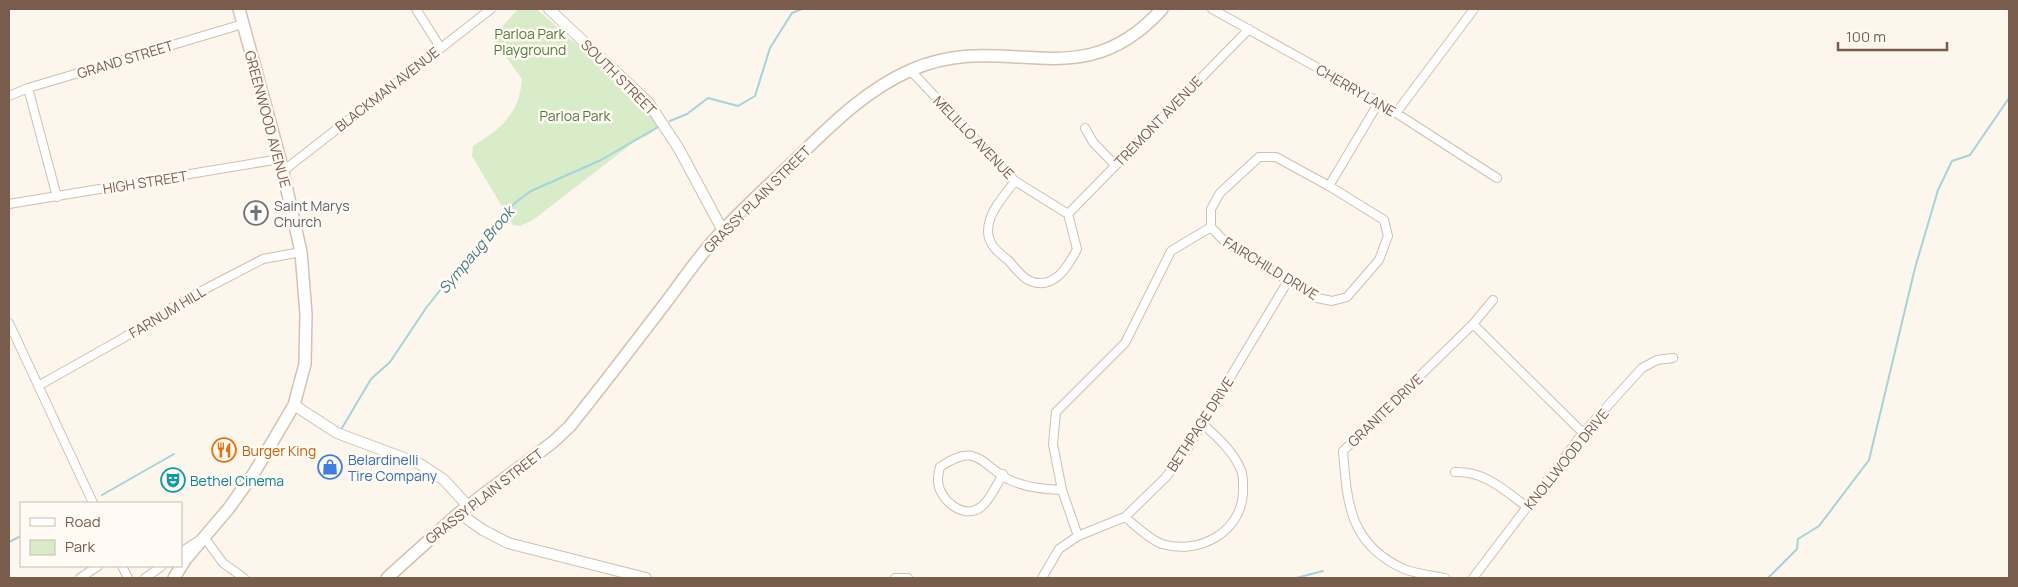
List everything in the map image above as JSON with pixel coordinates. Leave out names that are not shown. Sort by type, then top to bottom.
[{"type":"main road","name":"GREENWOOD AVENUE","points":[[182,565],[229,508],[254,473],[294,406],[305,364],[307,340],[301,252],[282,165],[239,9]]},
{"type":"main road","name":"GRASSY PLAIN STREET","points":[[387,578],[463,509],[553,442],[570,426],[723,231],[844,113],[869,93],[910,70],[934,61],[960,55],[988,54],[1057,60],[1084,57],[1109,49],[1134,36],[1162,9]]},
{"type":"main road","name":"GREENWOOD AVENUE","points":[[174,578],[181,567]]},
{"type":"street","points":[[416,9],[440,47]]},
{"type":"street","name":"BLACKMAN AVENUE","points":[[282,165],[491,9]]},
{"type":"street","name":"SOUTH STREET","points":[[549,9],[648,102],[680,148],[723,231]]},
{"type":"street","name":"CHERRY LANE","points":[[1212,9],[1378,102],[1497,178]]},
{"type":"street","points":[[1396,113],[1474,9]]},
{"type":"street","name":"GRAND STREET","points":[[9,96],[28,88],[243,24]]},
{"type":"street","name":"TREMONT AVENUE","points":[[1068,214],[1249,29]]},
{"type":"street","name":"MELILLO AVENUE","points":[[910,70],[1015,181],[1068,214]]},
{"type":"street","points":[[28,88],[57,196]]},
{"type":"street","points":[[1329,186],[1378,102]]},
{"type":"street","points":[[1085,128],[1093,142],[1115,165]]},
{"type":"street","name":"FAIRCHILD DRIVE","points":[[1259,156],[1276,157],[1329,186],[1384,220],[1388,236],[1379,260],[1347,297],[1332,301],[1317,298],[1224,242],[1211,227],[1211,209],[1220,193],[1259,156]]},
{"type":"street","name":"HIGH STREET","points":[[9,204],[282,165]]},
{"type":"street","points":[[1015,181],[995,208],[988,230],[991,245],[1028,280],[1043,282],[1058,278],[1068,269],[1077,249],[1068,214]]},
{"type":"street","points":[[1078,536],[1062,490],[1053,444],[1056,412],[1125,343],[1171,251],[1211,227]]},
{"type":"street","name":"FARNUM HILL","points":[[38,386],[125,337],[184,300],[247,267],[263,259],[301,252]]},
{"type":"street","name":"BETHPAGE DRIVE","points":[[1042,578],[1059,549],[1078,536],[1125,518],[1165,478],[1202,424],[1288,281]]},
{"type":"street","name":"GRANITE DRIVE","points":[[1445,578],[1404,569],[1372,550],[1352,519],[1345,486],[1343,451],[1473,324],[1493,300]]},
{"type":"street","points":[[9,323],[93,502]]},
{"type":"street","points":[[1473,324],[1582,433]]},
{"type":"street","name":"KNOLLWOOD DRIVE","points":[[1473,578],[1582,433],[1642,368],[1657,360],[1673,358]]},
{"type":"street","points":[[294,406],[337,433],[420,464],[444,480],[463,509],[482,530],[508,543],[646,578]]},
{"type":"street","points":[[1125,518],[1162,544],[1190,547],[1211,542],[1228,529],[1243,501],[1243,472],[1232,453],[1202,424]]},
{"type":"street","points":[[1003,474],[982,506],[974,510],[953,506],[941,493],[938,479],[940,467],[952,459],[976,456],[1003,474],[1011,480],[1039,489],[1062,490]]},
{"type":"street","points":[[1454,472],[1468,472],[1487,478],[1527,507]]},
{"type":"street","points":[[182,551],[204,537],[223,563],[244,578]]},
{"type":"street","points":[[80,578],[96,567]]},
{"type":"street","points":[[145,578],[161,567]]},
{"type":"street","points":[[896,578],[908,578]]},
{"type":"green space","name":"Parloa Park","points":[[518,9],[536,9],[571,40],[600,60],[627,85],[659,122],[653,132],[634,142],[533,220],[520,226],[513,225],[472,156],[473,146],[492,133],[507,119],[517,102],[522,79],[492,38]]},
{"type":"waterway","name":"Sympaug Brook","points":[[670,121],[687,114],[708,98],[738,106],[755,96],[770,48],[792,13],[802,9]]},
{"type":"waterway","points":[[1768,578],[1797,549],[1798,539],[1819,526],[1869,460],[1915,268],[1938,190],[1952,161],[1970,155],[2009,98]]},
{"type":"waterway","name":"Sympaug Brook","points":[[342,428],[371,379],[390,362],[426,308],[467,256],[516,202],[531,191],[601,160],[658,127]]},
{"type":"waterway","name":"Sympaug Brook","points":[[102,495],[174,454]]},
{"type":"waterway","name":"Sympaug Brook","points":[[9,542],[20,536]]},
{"type":"waterway","points":[[1296,578],[1323,571]]},
{"type":"place","name":"Saint Marys Church","points":[[256,213]]},
{"type":"place","name":"Burger King","points":[[224,450]]},
{"type":"place","name":"Belardinelli Tire Company","points":[[330,467]]},
{"type":"place","name":"Bethel Cinema","points":[[173,480]]},
{"type":"park label","name":"Parloa Park Playground","points":[[530,42]]}]
